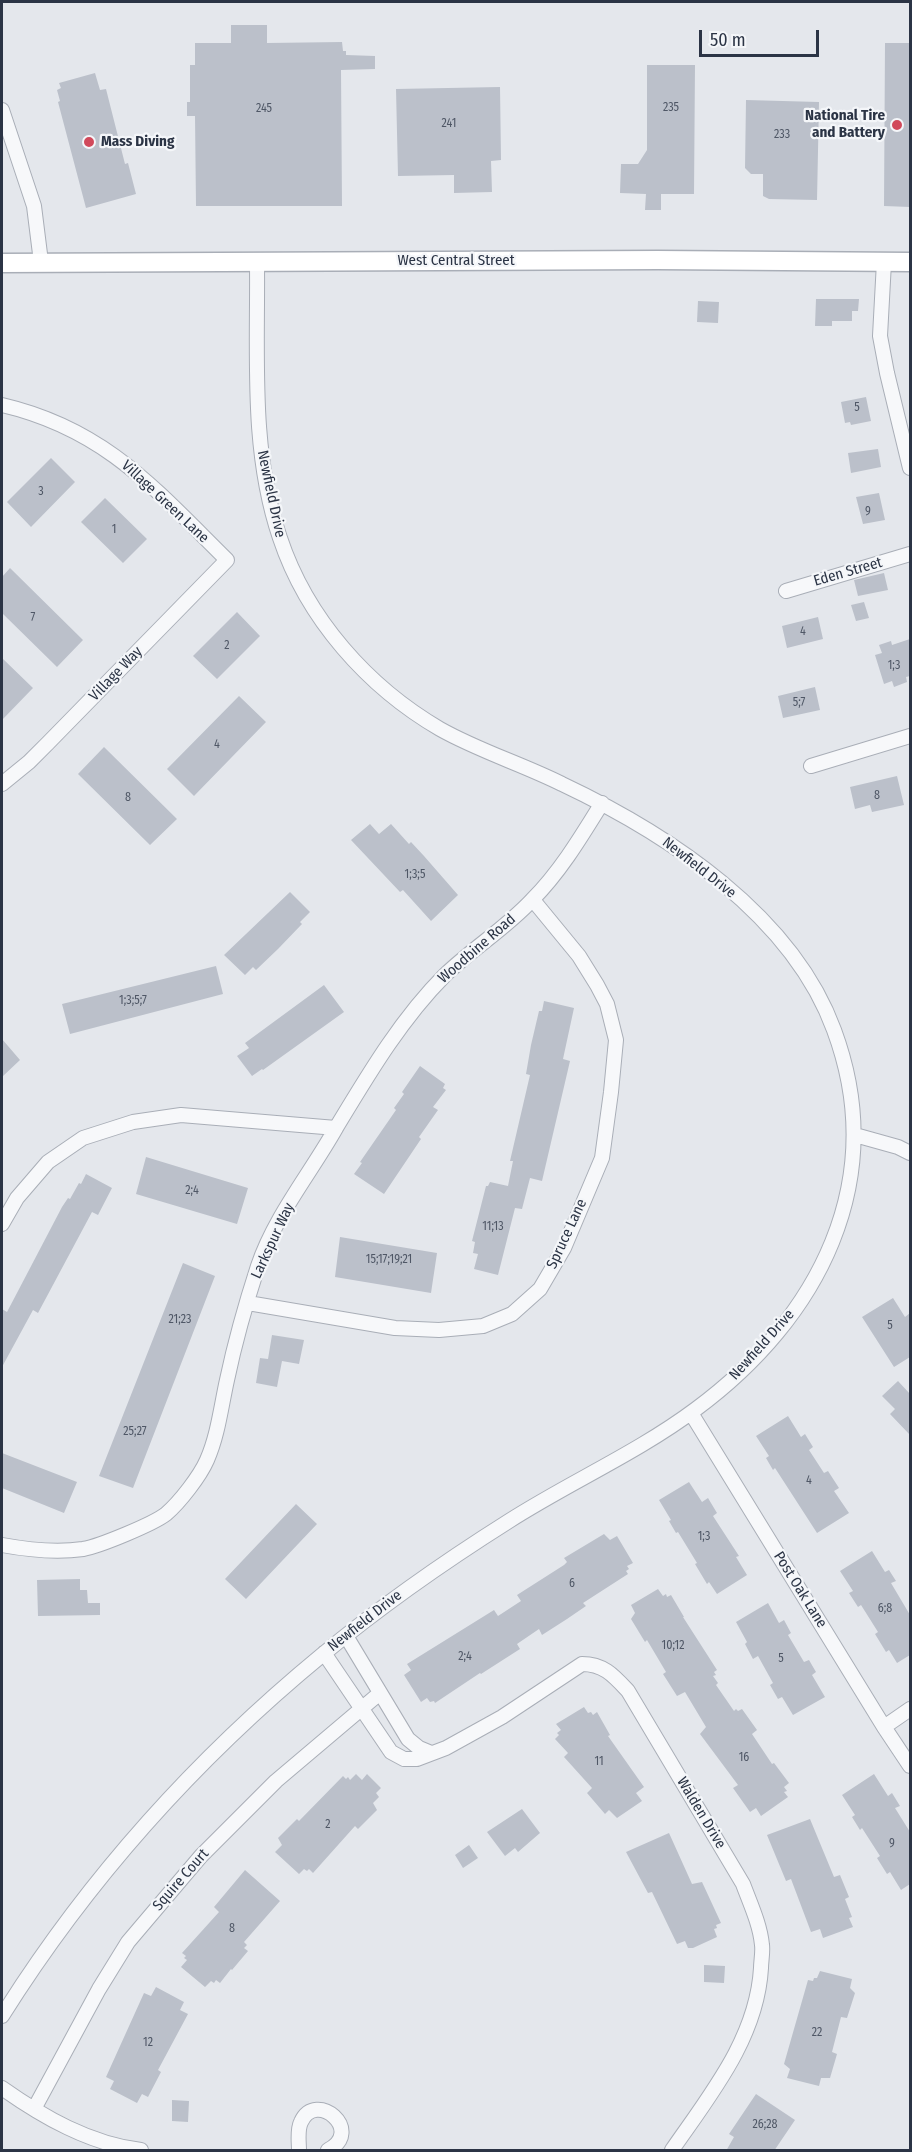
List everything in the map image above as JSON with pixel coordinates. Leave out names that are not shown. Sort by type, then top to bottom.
[{"type":"main road","name":"West Central Street","points":[[2,263],[658,260],[910,262]]},
{"type":"street","points":[[2,110],[34,206],[41,262]]},
{"type":"street","name":"Newfield Drive","points":[[2,2016],[60,1929],[133,1839],[244,1723],[324,1653],[440,1566],[512,1519],[627,1455],[691,1413],[716,1394],[762,1350],[788,1318],[816,1276],[831,1248],[840,1221],[850,1172],[855,1135],[848,1078],[841,1048],[819,994],[796,959],[755,914],[703,868],[666,842],[602,803],[465,742],[412,710],[359,666],[334,638],[313,607],[282,544],[265,480],[258,417],[257,262]]},
{"type":"street","points":[[884,262],[880,336],[910,468]]},
{"type":"street","name":"Village Green Lane","points":[[2,405],[67,426],[112,453],[152,485],[227,560]]},
{"type":"street","name":"Eden Street","points":[[786,591],[910,554]]},
{"type":"street","name":"Village Way","points":[[2,784],[29,762],[227,560]]},
{"type":"street","points":[[811,766],[910,736]]},
{"type":"street","name":"Woodbine Road","points":[[336,1128],[364,1080],[436,985],[533,900],[558,870],[602,803]]},
{"type":"street","name":"Spruce Lane","points":[[248,1303],[395,1328],[439,1330],[483,1326],[512,1314],[540,1289],[564,1248],[602,1158],[612,1092],[616,1040],[607,1004],[597,984],[579,956],[533,900]]},
{"type":"street","points":[[2,1224],[17,1198],[48,1162],[83,1138],[133,1122],[181,1115],[336,1128]]},
{"type":"street","name":"Larkspur Way","points":[[2,1545],[39,1552],[84,1549],[124,1535],[165,1514],[191,1485],[206,1461],[215,1436],[227,1378],[259,1264],[284,1211],[315,1165],[336,1128]]},
{"type":"street","points":[[855,1135],[898,1147],[910,1153]]},
{"type":"street","name":"Post Oak Lane","points":[[691,1413],[910,1766]]},
{"type":"street","points":[[346,1636],[408,1739],[419,1748],[431,1753]]},
{"type":"street","name":"Walden Drive","points":[[324,1653],[391,1752],[404,1759],[417,1759],[446,1748],[502,1717],[582,1664],[594,1664],[610,1671],[628,1691],[743,1884],[762,1945],[760,1986],[748,2028],[727,2071],[672,2151]]},
{"type":"street","name":"Squire Court","points":[[34,2109],[99,1989],[128,1942],[201,1856],[276,1781],[380,1693]]},
{"type":"street","points":[[884,1726],[910,1709]]},
{"type":"street","points":[[2,2088],[34,2109],[85,2135],[141,2151]]},
{"type":"street","points":[[299,2151],[300,2123],[309,2113],[322,2110],[335,2116],[341,2129],[338,2143],[328,2151]]},
{"type":"building","points":[[231,25],[267,25],[267,43],[342,42],[346,55],[375,56],[375,69],[341,70],[342,206],[196,206],[195,116],[187,116],[187,102],[190,102],[190,65],[195,65],[195,43],[231,43]]},
{"type":"building","name":"National Tire and Battery","points":[[885,43],[910,43],[910,207],[884,206]]},
{"type":"building","points":[[647,65],[695,65],[694,194],[661,194],[661,210],[645,210],[646,194],[620,193],[621,164],[638,164],[647,150]]},
{"type":"building","points":[[95,73],[100,90],[106,89],[125,164],[128,163],[136,194],[86,208],[58,102],[60,101],[57,90],[61,88],[59,83]]},
{"type":"building","points":[[500,87],[501,160],[491,161],[492,192],[454,193],[454,175],[398,176],[396,89]]},
{"type":"building","points":[[746,100],[819,102],[817,200],[769,199],[763,196],[763,174],[751,174],[745,168]]},
{"type":"building","points":[[816,299],[859,299],[858,311],[852,311],[852,321],[832,321],[832,326],[815,326]]},
{"type":"building","points":[[698,301],[719,302],[718,323],[697,322]]},
{"type":"building","points":[[866,397],[871,421],[851,425],[850,422],[845,423],[841,402]]},
{"type":"building","points":[[878,449],[881,467],[851,473],[848,453]]},
{"type":"building","points":[[51,458],[75,482],[31,527],[7,502]]},
{"type":"building","points":[[879,493],[885,520],[863,524],[856,497]]},
{"type":"building","points":[[105,498],[147,539],[123,563],[81,522]]},
{"type":"building","points":[[10,568],[83,640],[57,667],[2,613],[2,577]]},
{"type":"building","points":[[884,573],[888,590],[858,596],[854,580]]},
{"type":"building","points":[[864,602],[869,618],[856,621],[851,605]]},
{"type":"building","points":[[237,612],[260,636],[217,679],[193,656]]},
{"type":"building","points":[[818,617],[823,639],[787,648],[782,626]]},
{"type":"building","points":[[910,639],[910,676],[906,677],[907,682],[894,687],[892,681],[884,684],[875,655],[882,653],[879,645],[891,641],[892,645]]},
{"type":"building","points":[[2,658],[33,688],[2,720]]},
{"type":"building","points":[[815,687],[820,710],[783,718],[778,696]]},
{"type":"building","points":[[239,696],[266,722],[194,796],[167,769]]},
{"type":"building","points":[[104,747],[177,819],[150,845],[78,774]]},
{"type":"building","points":[[897,776],[904,805],[872,812],[870,805],[855,809],[850,787]]},
{"type":"building","points":[[370,824],[379,834],[391,824],[409,844],[411,842],[458,895],[431,921],[403,890],[400,892],[351,840]]},
{"type":"building","points":[[290,892],[310,912],[278,949],[256,970],[253,967],[245,975],[224,955]]},
{"type":"building","points":[[216,966],[223,994],[70,1034],[62,1004]]},
{"type":"building","points":[[324,985],[344,1012],[252,1076],[237,1056],[249,1048],[245,1043]]},
{"type":"building","points":[[544,1001],[574,1008],[563,1059],[570,1061],[542,1181],[530,1178],[522,1209],[515,1208],[498,1275],[474,1269],[478,1254],[473,1253],[475,1242],[472,1241],[486,1186],[490,1182],[508,1186],[513,1161],[510,1161],[530,1075],[526,1074],[531,1045],[539,1011],[542,1011]]},
{"type":"building","points":[[2,1039],[20,1060],[2,1077]]},
{"type":"building","points":[[420,1066],[445,1084],[443,1088],[446,1090],[433,1107],[438,1110],[419,1137],[421,1139],[384,1194],[354,1174],[396,1110],[394,1108],[404,1094],[402,1092]]},
{"type":"building","points":[[146,1157],[248,1188],[237,1224],[136,1194]]},
{"type":"building","points":[[86,1174],[112,1188],[98,1215],[92,1212],[38,1313],[33,1310],[2,1367],[2,1309],[7,1312],[62,1207],[68,1198],[70,1199],[79,1183],[81,1184]]},
{"type":"building","points":[[340,1237],[437,1253],[431,1293],[335,1277]]},
{"type":"building","points":[[183,1263],[215,1276],[133,1488],[99,1476]]},
{"type":"building","points":[[893,1298],[905,1317],[910,1313],[910,1357],[894,1367],[862,1317]]},
{"type":"building","points":[[272,1335],[304,1340],[299,1364],[282,1361],[277,1387],[256,1383],[260,1358],[268,1359]]},
{"type":"building","points":[[898,1381],[910,1394],[910,1435],[890,1414],[895,1409],[882,1396]]},
{"type":"building","points":[[788,1416],[801,1437],[805,1434],[813,1447],[809,1450],[824,1473],[828,1471],[839,1488],[834,1491],[849,1513],[817,1533],[775,1468],[773,1470],[766,1458],[769,1456],[756,1436]]},
{"type":"building","points":[[2,1453],[77,1482],[64,1513],[2,1488]]},
{"type":"building","points":[[689,1482],[702,1502],[708,1498],[717,1513],[713,1516],[739,1556],[736,1557],[747,1575],[717,1594],[709,1582],[707,1584],[659,1500]]},
{"type":"building","points":[[296,1504],[317,1524],[246,1599],[225,1579]]},
{"type":"building","points":[[604,1534],[610,1540],[617,1536],[633,1563],[627,1566],[628,1574],[583,1603],[586,1606],[542,1635],[539,1629],[517,1644],[520,1649],[435,1703],[430,1702],[427,1698],[421,1702],[404,1675],[411,1670],[407,1664],[494,1610],[498,1616],[521,1601],[517,1595],[564,1565],[567,1562],[564,1558]]},
{"type":"building","points":[[872,1551],[885,1572],[889,1570],[896,1581],[891,1583],[910,1615],[910,1655],[897,1663],[889,1650],[886,1652],[875,1634],[878,1632],[861,1605],[858,1607],[849,1593],[853,1591],[840,1571]]},
{"type":"building","points":[[80,1579],[80,1590],[87,1590],[88,1603],[100,1603],[100,1615],[38,1616],[37,1580]]},
{"type":"building","points":[[658,1589],[663,1596],[671,1595],[717,1670],[714,1672],[716,1675],[713,1676],[718,1683],[716,1685],[734,1711],[742,1709],[757,1730],[752,1734],[772,1764],[774,1763],[789,1783],[784,1787],[787,1791],[784,1792],[788,1797],[761,1816],[756,1808],[750,1812],[733,1788],[738,1785],[700,1734],[706,1727],[685,1692],[677,1696],[663,1674],[666,1672],[647,1640],[645,1642],[631,1619],[635,1613],[631,1605]]},
{"type":"building","points":[[768,1603],[779,1623],[784,1620],[791,1633],[788,1635],[804,1662],[809,1660],[816,1672],[812,1675],[825,1697],[793,1715],[782,1697],[778,1699],[770,1685],[773,1683],[758,1656],[753,1659],[736,1622]]},
{"type":"building","points":[[584,1707],[588,1713],[591,1712],[593,1715],[597,1712],[610,1735],[608,1736],[644,1787],[636,1793],[642,1801],[617,1818],[609,1810],[605,1814],[587,1793],[592,1788],[564,1757],[568,1753],[555,1739],[561,1730],[556,1724]]},
{"type":"building","points":[[356,1774],[362,1780],[367,1774],[381,1788],[376,1793],[379,1797],[373,1803],[377,1810],[358,1829],[355,1826],[313,1873],[309,1869],[307,1871],[304,1869],[299,1874],[275,1852],[282,1845],[278,1838],[297,1819],[299,1821],[343,1776],[350,1780]]},
{"type":"building","points":[[874,1774],[888,1796],[892,1793],[900,1806],[895,1808],[910,1832],[910,1884],[901,1890],[890,1872],[887,1874],[877,1858],[880,1856],[862,1828],[860,1830],[852,1817],[855,1815],[842,1795]]},
{"type":"building","points":[[522,1809],[540,1833],[518,1852],[515,1848],[505,1856],[487,1832]]},
{"type":"building","points":[[810,1819],[834,1877],[840,1875],[849,1897],[845,1899],[852,1917],[849,1918],[853,1927],[823,1938],[820,1929],[811,1932],[791,1879],[786,1881],[767,1835]]},
{"type":"building","points":[[669,1833],[692,1884],[702,1882],[721,1923],[714,1929],[717,1937],[693,1948],[688,1948],[685,1941],[677,1944],[652,1892],[648,1893],[626,1852]]},
{"type":"building","points":[[469,1845],[478,1858],[463,1868],[455,1855]]},
{"type":"building","points":[[245,1870],[280,1901],[244,1942],[247,1945],[244,1948],[248,1951],[232,1970],[220,1983],[216,1980],[214,1983],[211,1981],[205,1987],[181,1967],[187,1960],[182,1953],[219,1912],[214,1907]]},
{"type":"building","points":[[704,1965],[725,1966],[724,1983],[704,1982]]},
{"type":"building","points":[[820,1971],[852,1979],[850,1988],[855,1993],[847,2018],[841,2017],[832,2052],[837,2054],[830,2078],[821,2078],[819,2086],[787,2078],[790,2069],[784,2064],[808,1980],[813,1981],[817,1978]]},
{"type":"building","points":[[156,1987],[184,2002],[180,2010],[188,2014],[158,2070],[161,2072],[148,2097],[142,2094],[137,2103],[110,2089],[114,2081],[106,2077],[144,1993],[151,1996]]},
{"type":"building","points":[[756,2094],[795,2120],[774,2151],[726,2151],[734,2137],[729,2134]]},
{"type":"building","points":[[172,2100],[189,2101],[188,2122],[172,2121]]},
{"type":"place","name":"National Tire and Battery","points":[[897,125]]},
{"type":"place","name":"Mass Diving","points":[[89,142]]}]
